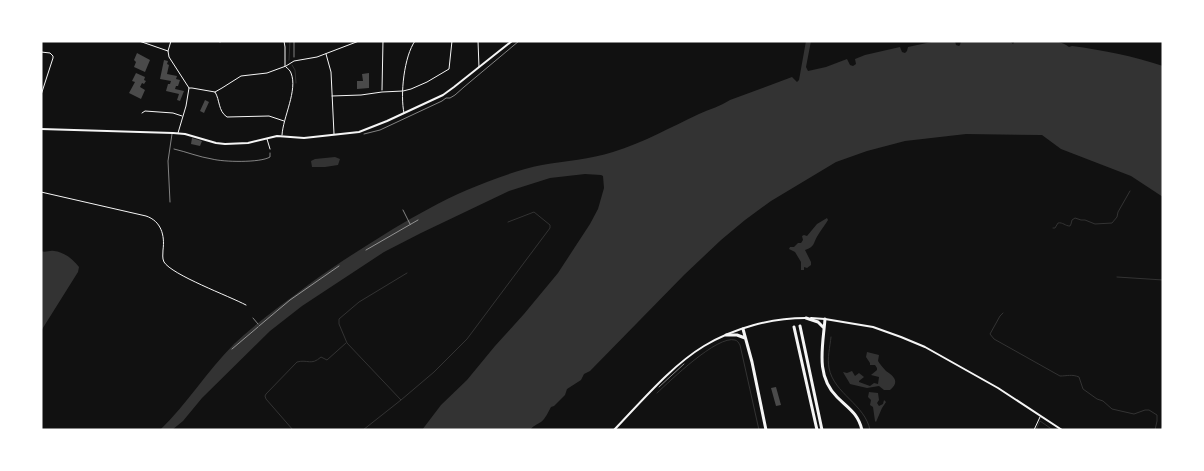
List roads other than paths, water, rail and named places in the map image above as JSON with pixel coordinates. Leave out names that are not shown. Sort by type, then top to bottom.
[{"type":"highway","points":[[806,318],[818,322],[825,329]]},
{"type":"highway","points":[[825,319],[822,362],[824,378],[834,393],[857,416],[862,430]]},
{"type":"highway","points":[[800,326],[823,430]]},
{"type":"highway","points":[[794,327],[817,430]]},
{"type":"highway","points":[[743,329],[766,430]]},
{"type":"highway","points":[[726,335],[736,334],[746,338]]},
{"type":"main road","points":[[41,129],[177,133],[220,144],[248,143],[282,135],[304,138],[350,133],[366,129],[443,95],[512,41]]},
{"type":"main road","points":[[614,430],[680,365],[703,347],[726,335],[743,329],[778,320],[806,318],[825,319],[873,327],[908,340],[976,375],[1062,430]]},
{"type":"street","points":[[139,41],[168,51]]},
{"type":"street","points":[[171,41],[168,51],[170,60],[189,88],[188,100],[177,133]]},
{"type":"street","points":[[282,135],[293,84],[292,73],[284,63],[284,41]]},
{"type":"street","points":[[189,88],[215,92],[241,76],[267,73],[294,61],[311,58],[359,41]]},
{"type":"street","points":[[382,92],[383,41]]},
{"type":"street","points":[[404,113],[403,91],[406,61],[415,41]]},
{"type":"street","points":[[332,96],[411,90],[449,69],[452,41]]},
{"type":"street","points":[[478,41],[479,68]]},
{"type":"street","points":[[41,52],[50,53],[53,58],[41,95]]},
{"type":"street","points":[[326,53],[331,72],[334,135]]},
{"type":"street","points":[[215,92],[221,112],[226,117],[269,116],[284,120]]},
{"type":"street","points":[[142,113],[145,111],[173,113],[183,116]]},
{"type":"street","points":[[267,139],[270,149]]},
{"type":"street","points":[[41,192],[154,219],[163,233],[162,259],[165,263],[178,273],[246,304]]},
{"type":"street","points":[[1034,430],[1041,415]]},
{"type":"lane","points":[[170,202],[168,169],[173,133]]},
{"type":"waterway","points":[[289,60],[290,41]]},
{"type":"waterway","points":[[292,65],[295,70],[296,83]]},
{"type":"waterway","points":[[1053,228],[1058,223],[1070,226],[1075,218],[1095,224],[1112,223],[1130,191]]},
{"type":"waterway","points":[[407,273],[359,302],[339,319],[339,324],[347,343],[401,400],[434,372],[467,339],[550,228],[550,225],[534,212],[508,222]]},
{"type":"waterway","points":[[1117,277],[1163,280]]},
{"type":"waterway","points":[[1003,313],[990,334],[994,339],[1060,376],[1072,375],[1079,377],[1083,389],[1112,409],[1134,414],[1149,410],[1157,415],[1155,430]]},
{"type":"waterway","points":[[831,337],[828,360],[832,377],[862,413],[870,430]]},
{"type":"waterway","points":[[657,393],[706,351],[727,340],[735,340],[740,345],[759,430]]},
{"type":"waterway","points":[[293,430],[266,399],[266,394],[297,362],[312,362],[321,357],[327,360],[346,343]]},
{"type":"waterway","points":[[363,430],[401,400]]},
{"type":"waterway","points":[[1036,430],[1040,421],[1053,430]]},
{"type":"waterway","points":[[1161,430],[1163,425]]}]
